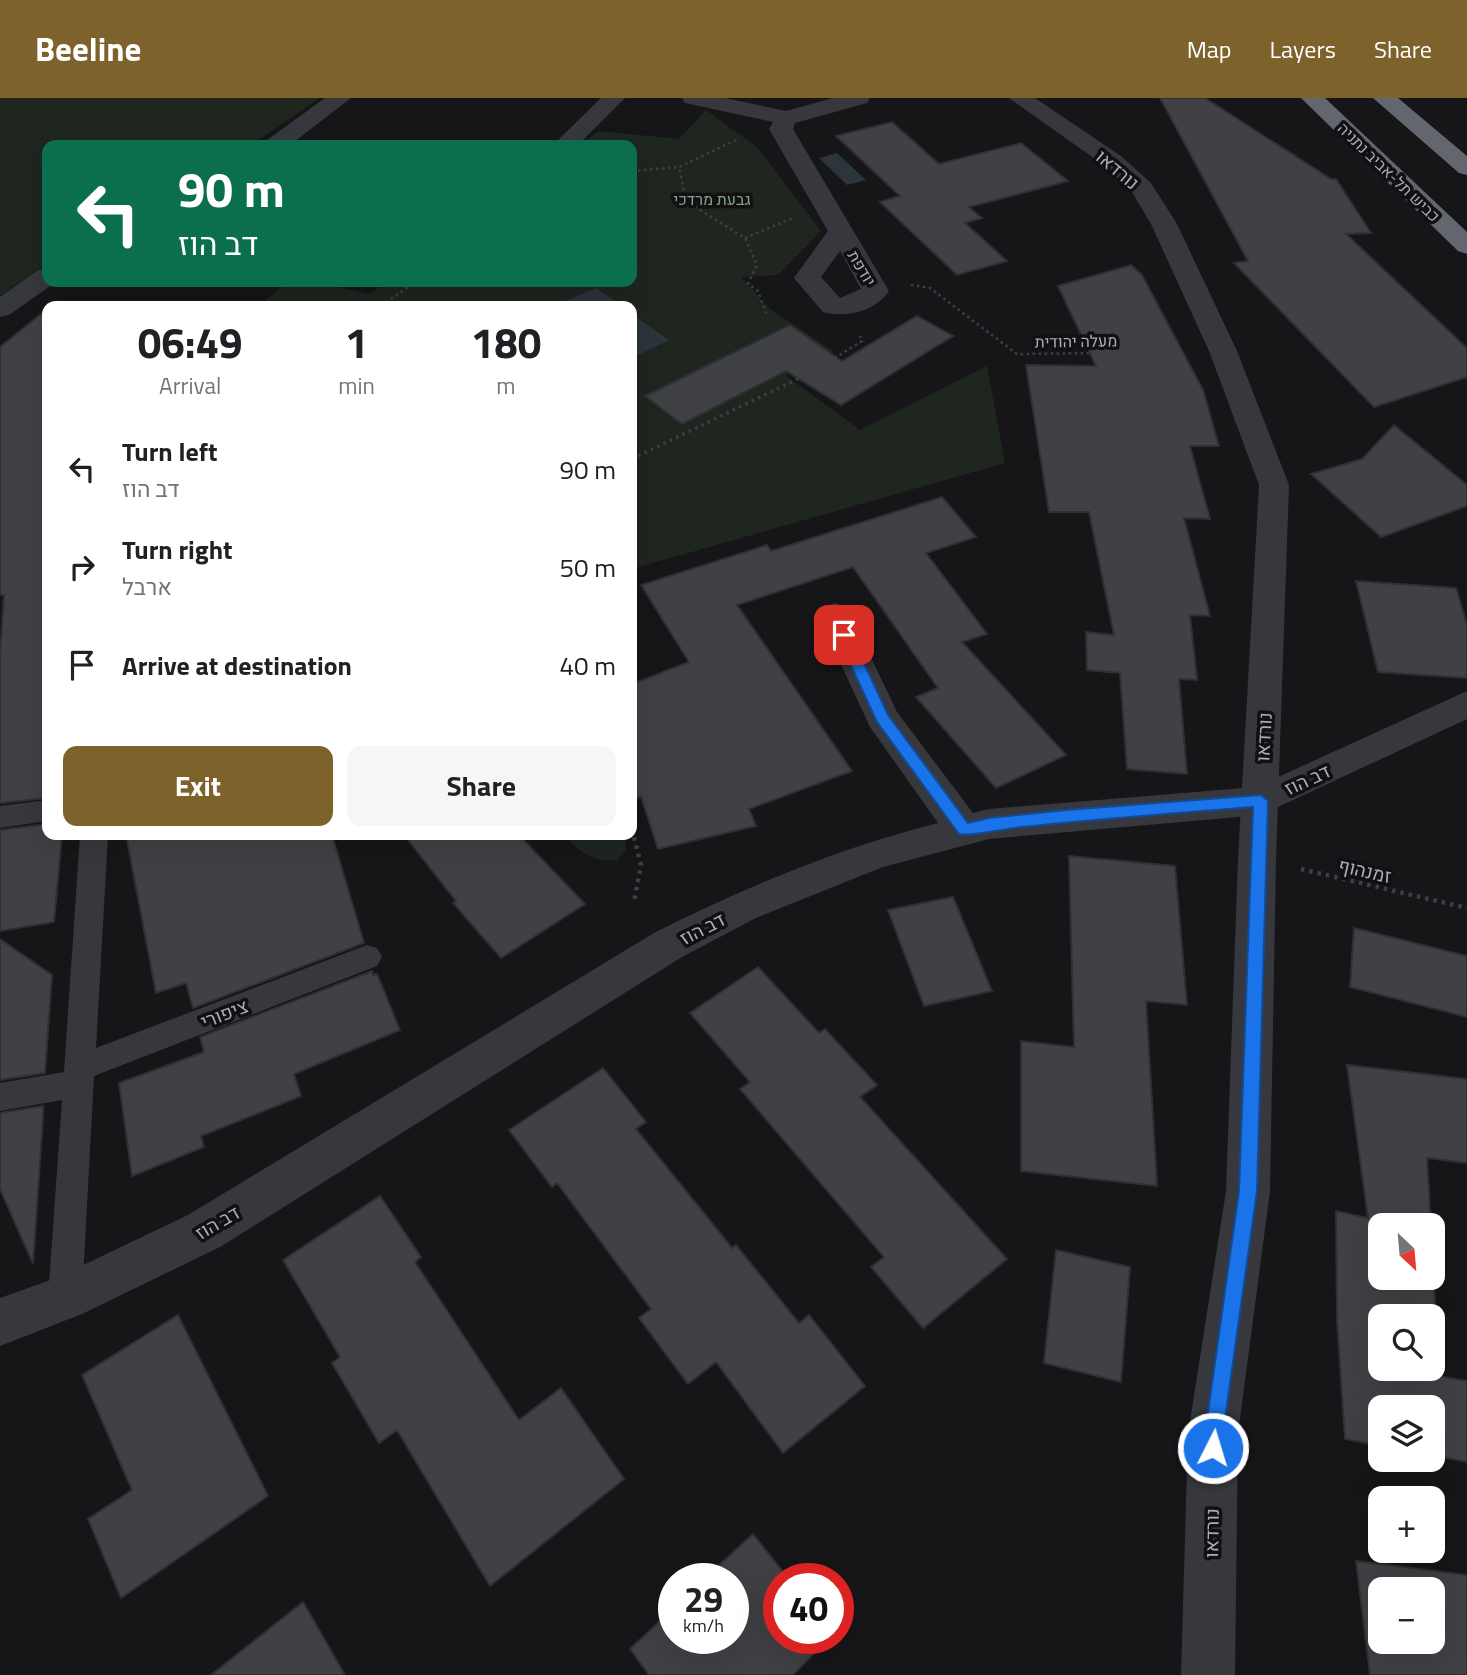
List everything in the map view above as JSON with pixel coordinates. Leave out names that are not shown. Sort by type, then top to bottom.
[{"type":"highway","name":"כביש תל-אביב נתניה","points":[[1312,98],[1467,246]]},
{"type":"highway","points":[[1384,98],[1467,168]]},
{"type":"street","points":[[282,140],[340,98]]},
{"type":"street","points":[[570,140],[614,98]]},
{"type":"street","points":[[693,98],[786,118],[859,98]]},
{"type":"street","name":"נורדאו","points":[[1020,98],[1113,161],[1142,188],[1164,224],[1223,351],[1274,485],[1257,859],[1248,1191],[1213,1434],[1209,1675]]},
{"type":"street","name":"יודפת","points":[[786,118],[781,129],[876,291],[849,307],[832,306],[807,278],[841,232]]},
{"type":"street","points":[[0,309],[42,280]]},
{"type":"street","points":[[835,615],[882,718],[964,830]]},
{"type":"street","name":"דב הוז","points":[[0,1322],[65,1297],[204,1231],[587,998],[668,945],[742,907],[876,854],[989,824],[1261,801],[1467,704]]},
{"type":"lane","points":[[0,817],[42,812]]},
{"type":"lane","points":[[65,1297],[94,840]]},
{"type":"lane","name":"ציפורי","points":[[0,1097],[79,1075],[367,957]]},
{"type":"path","points":[[637,171],[679,167],[745,136]]},
{"type":"path","points":[[679,167],[686,201],[745,238],[757,265],[748,284],[758,291],[766,313]]},
{"type":"path","points":[[745,238],[825,205]]},
{"type":"path","name":"מעלה יהודית","points":[[869,279],[930,288],[1017,354],[1223,351]]},
{"type":"path","points":[[388,301],[408,287]]},
{"type":"path","points":[[637,457],[801,379],[862,341],[849,307]]},
{"type":"path","points":[[634,902],[641,865],[635,840]]},
{"type":"path","name":"זמנהוף","points":[[1257,859],[1467,908]]},
{"type":"green space","points":[[0,98],[320,98],[258,140],[42,140],[42,267],[0,296]]},
{"type":"green space","name":"גבעת מרדכי","points":[[706,110],[758,148],[821,231],[778,275],[741,277],[770,309],[833,351],[785,375],[860,430],[987,366],[1005,463],[637,568],[637,301],[265,301],[281,287],[338,287],[369,294],[380,287],[637,287],[637,140],[586,140],[599,131],[679,139]]},
{"type":"green space","points":[[569,840],[625,840],[626,850],[617,860],[600,860],[581,851]]},
{"type":"shaded area","points":[[837,153],[866,180],[847,185],[819,158]]},
{"type":"shaded area","points":[[596,288],[615,301],[566,301]]},
{"type":"shaded area","points":[[637,318],[669,340],[637,356]]},
{"type":"building","points":[[1160,98],[1205,98],[1331,179],[1336,179],[1371,233],[1346,234],[1467,348],[1467,377],[1374,407],[1234,263],[1248,261]]},
{"type":"building","points":[[892,122],[939,164],[1021,143],[1068,181],[969,207],[982,218],[965,223],[1007,261],[957,275],[880,202],[900,196],[836,136]]},
{"type":"building","points":[[1131,265],[1142,275],[1203,390],[1219,446],[1190,446],[1210,519],[1184,518],[1210,616],[1190,615],[1197,680],[1179,679],[1187,774],[1127,769],[1120,673],[1087,670],[1086,632],[1114,635],[1089,512],[1049,512],[1026,365],[1096,366],[1058,286]]},
{"type":"building","points":[[42,313],[42,799],[0,803],[0,656],[4,595],[0,595],[0,347]]},
{"type":"building","points":[[917,316],[953,336],[841,405],[786,371],[682,424],[645,396],[790,325],[842,361]]},
{"type":"building","points":[[1394,425],[1467,485],[1467,506],[1381,537],[1311,474],[1362,459]]},
{"type":"building","points":[[942,497],[976,537],[926,553],[987,634],[962,642],[1066,755],[996,788],[916,697],[938,688],[853,567],[737,605],[852,771],[749,809],[756,826],[658,849],[641,797],[637,798],[637,682],[689,662],[641,585],[767,545],[771,551]]},
{"type":"building","points":[[1356,581],[1456,588],[1467,625],[1467,678],[1378,672]]},
{"type":"building","points":[[42,825],[42,840],[62,840],[54,922],[0,931],[0,830]]},
{"type":"building","points":[[127,840],[333,840],[364,943],[193,1008],[186,983],[156,993]]},
{"type":"building","points":[[408,840],[524,840],[585,904],[501,958],[453,903],[456,901]]},
{"type":"building","points":[[1069,856],[1175,866],[1187,1005],[1146,1001],[1157,1186],[1021,1171],[1021,1041],[1074,1047]]},
{"type":"building","points":[[953,897],[992,991],[924,1006],[888,910]]},
{"type":"building","points":[[1354,928],[1467,956],[1467,1017],[1350,987]]},
{"type":"building","points":[[0,939],[52,975],[45,1073],[0,1080]]},
{"type":"building","points":[[758,967],[819,1033],[825,1029],[877,1085],[860,1097],[1007,1259],[923,1328],[871,1267],[884,1257],[740,1089],[750,1082],[690,1013]]},
{"type":"building","points":[[372,971],[373,975],[377,974],[400,1030],[294,1074],[301,1096],[201,1136],[204,1147],[132,1176],[119,1083],[204,1052],[200,1037]]},
{"type":"building","points":[[1347,1065],[1467,1079],[1467,1163],[1427,1158],[1430,1213],[1368,1213],[1368,1218]]},
{"type":"building","points":[[603,1068],[646,1122],[636,1129],[732,1248],[736,1245],[799,1323],[809,1315],[865,1386],[783,1453],[716,1362],[688,1384],[639,1318],[651,1309],[557,1183],[552,1187],[509,1130]]},
{"type":"building","points":[[43,1106],[33,1264],[0,1189],[0,1113]]},
{"type":"building","points":[[380,1196],[421,1257],[415,1262],[519,1420],[561,1388],[624,1479],[490,1586],[397,1430],[379,1443],[332,1363],[340,1357],[283,1260]]},
{"type":"building","points":[[1336,1211],[1368,1218],[1368,1290],[1434,1290],[1435,1304],[1368,1304],[1368,1381],[1445,1381],[1445,1377],[1467,1381],[1467,1462],[1445,1457],[1445,1395],[1368,1395],[1368,1443],[1345,1439],[1337,1320]]},
{"type":"building","points":[[1056,1250],[1130,1267],[1121,1382],[1044,1363]]},
{"type":"building","points":[[178,1315],[268,1496],[121,1598],[88,1519],[132,1490],[82,1375]]},
{"type":"building","points":[[753,1534],[776,1563],[763,1563],[763,1654],[813,1654],[793,1675],[649,1675],[630,1649],[658,1623],[658,1654],[749,1654],[749,1563],[721,1563]]},
{"type":"building","points":[[1356,1561],[1467,1575],[1467,1675],[1370,1675]]},
{"type":"building","points":[[303,1602],[345,1675],[211,1675]]},
{"type":"route","points":[[844,635],[882,718],[964,830],[989,824],[1066,816],[1261,801],[1248,1191],[1213,1448]]}]
